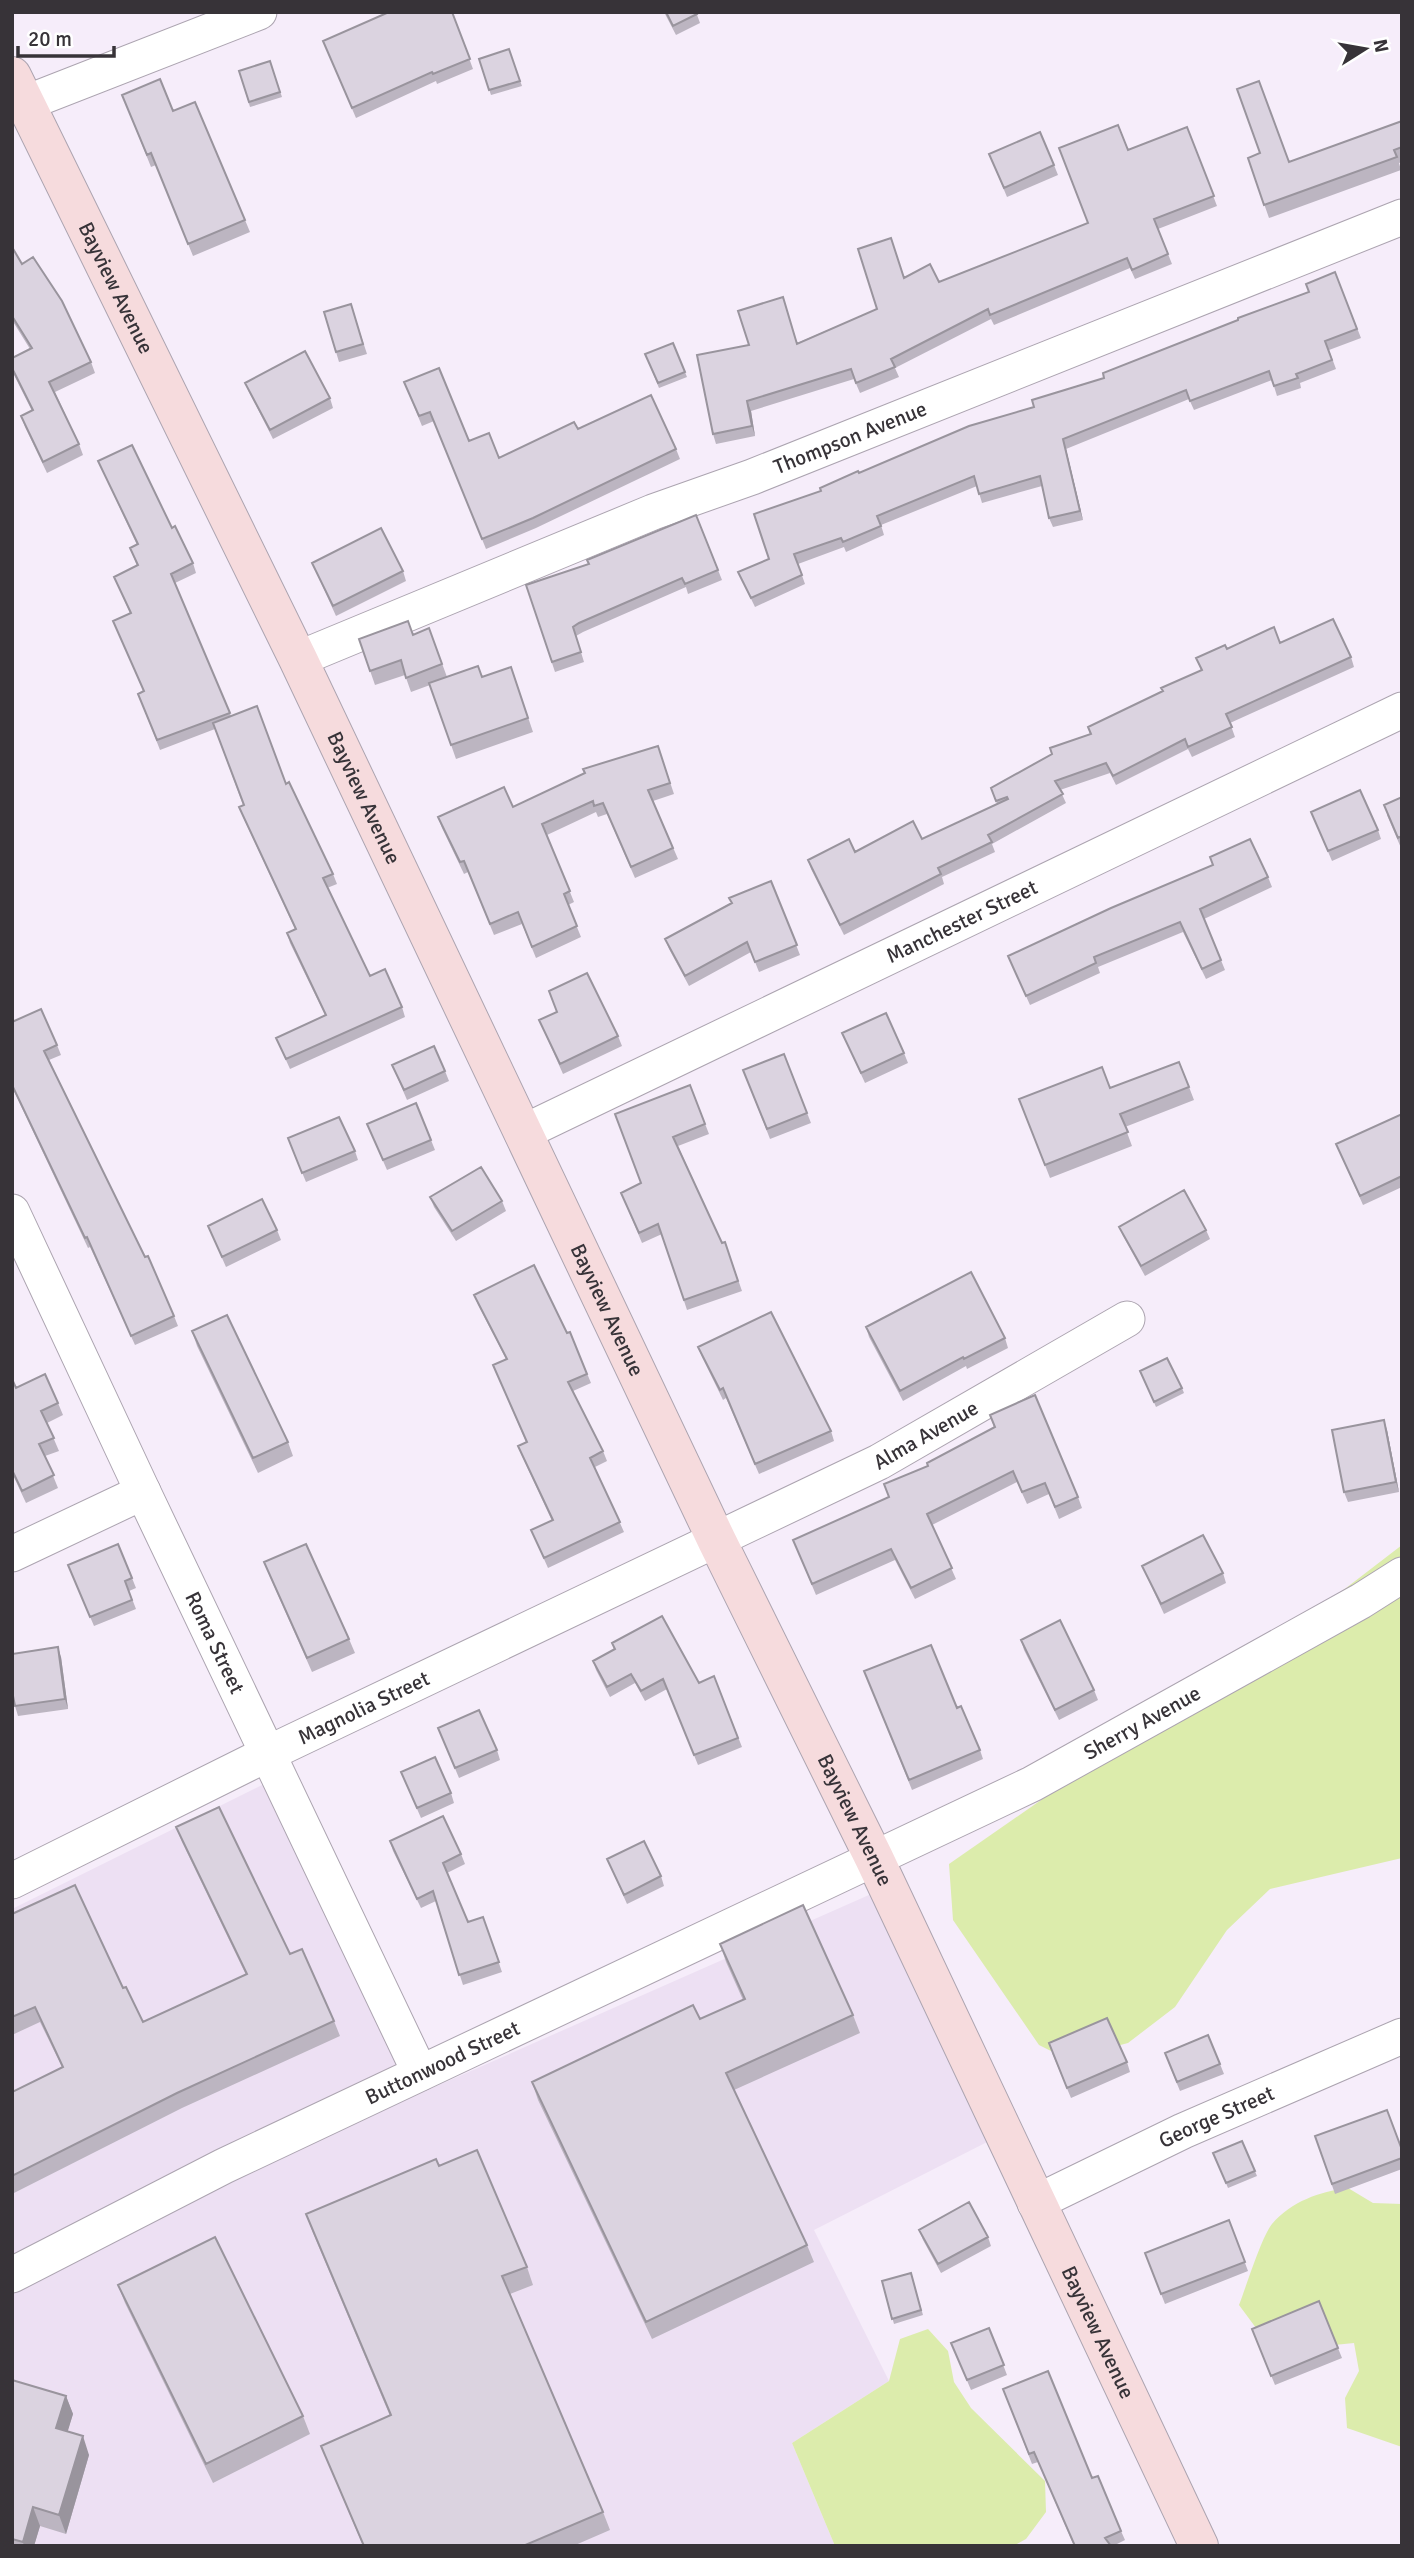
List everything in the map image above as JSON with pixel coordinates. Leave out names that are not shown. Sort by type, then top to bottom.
[{"type":"main road","name":"Bayview Avenue","points":[[19,90],[298,659],[717,1541],[874,1858],[1199,2546]]},
{"type":"street","points":[[19,90],[259,12]]},
{"type":"street","name":"Thompson Avenue","points":[[298,659],[628,522],[765,472],[1402,217]]},
{"type":"street","name":"Manchester Street","points":[[522,1133],[1402,710]]},
{"type":"street","name":"Roma Street","points":[[12,1212],[420,2073]]},
{"type":"street","name":"Alma Avenue","points":[[717,1541],[879,1462],[1127,1320]]},
{"type":"street","points":[[12,1554],[143,1492]]},
{"type":"street","name":"Magnolia Street","points":[[12,1881],[269,1753],[717,1541]]},
{"type":"street","name":"Sherry Avenue","points":[[874,1858],[1032,1784],[1361,1601],[1402,1574]]},
{"type":"street","name":"Buttonwood Street","points":[[12,2275],[224,2166],[874,1858]]},
{"type":"street","name":"George Street","points":[[1035,2203],[1183,2131],[1402,2036]]},
{"type":"shaded area","points":[[272,1780],[430,2089],[878,1891],[995,2138],[814,2230],[889,2381],[792,2443],[835,2546],[12,2546],[12,1909]]},
{"type":"green space","points":[[1402,1545],[1402,1858],[1270,1889],[1227,1930],[1175,2007],[1128,2043],[1067,2059],[1039,2045],[953,1920],[949,1864],[1346,1588]]},
{"type":"green space","points":[[1348,2188],[1373,2203],[1402,2204],[1402,2447],[1347,2428],[1345,2398],[1359,2371],[1354,2343],[1324,2346],[1259,2332],[1239,2305],[1259,2250],[1272,2224],[1288,2209],[1307,2199]]},
{"type":"green space","points":[[928,2329],[948,2351],[954,2382],[971,2408],[1045,2481],[1046,2512],[1026,2539],[1013,2546],[835,2546],[792,2443],[889,2381],[900,2339]]},
{"type":"building","points":[[389,12],[452,12],[470,59],[433,74],[432,72],[352,108],[323,41]]},
{"type":"building","points":[[666,12],[696,12],[697,14],[673,26]]},
{"type":"building","points":[[509,49],[520,81],[489,90],[479,59]]},
{"type":"building","points":[[270,61],[280,92],[249,102],[239,71]]},
{"type":"building","points":[[160,79],[173,111],[195,102],[245,220],[188,244],[151,153],[147,155],[122,95]]},
{"type":"building","points":[[1259,81],[1289,162],[1402,121],[1402,147],[1394,150],[1397,157],[1264,205],[1248,158],[1260,153],[1237,89]]},
{"type":"building","points":[[1118,125],[1128,150],[1187,127],[1214,196],[1154,219],[1168,254],[1132,270],[1127,258],[990,315],[988,309],[891,359],[895,367],[856,383],[851,369],[747,401],[752,426],[713,434],[697,355],[749,345],[738,311],[783,297],[797,344],[877,309],[858,249],[891,238],[904,278],[930,264],[939,282],[1088,223],[1059,148]]},
{"type":"building","points":[[1040,132],[1054,165],[1004,188],[989,154]]},
{"type":"building","points":[[12,247],[22,264],[33,257],[62,301],[91,362],[49,382],[79,444],[43,462],[21,416],[33,410],[12,368],[12,358],[32,348],[12,316]]},
{"type":"building","points":[[1335,272],[1357,329],[1325,341],[1332,360],[1296,374],[1298,378],[1274,386],[1269,371],[1190,401],[1186,390],[1063,439],[1080,511],[1049,518],[1040,476],[979,494],[974,476],[877,516],[881,526],[843,542],[841,538],[794,554],[802,575],[751,598],[738,572],[769,559],[754,514],[821,491],[820,488],[858,471],[859,473],[969,426],[1034,407],[1032,400],[1104,378],[1103,373],[1309,292],[1306,284]]},
{"type":"building","points":[[351,304],[363,344],[336,352],[324,312]]},
{"type":"building","points":[[673,343],[685,372],[658,383],[645,354]]},
{"type":"building","points":[[305,351],[330,398],[270,430],[245,383]]},
{"type":"building","points":[[439,368],[469,441],[489,433],[499,458],[574,422],[578,429],[651,395],[676,449],[533,518],[482,539],[430,412],[419,416],[404,382]]},
{"type":"building","points":[[132,445],[172,528],[175,526],[193,563],[171,574],[230,713],[157,740],[138,694],[144,691],[113,621],[131,613],[114,577],[138,565],[130,548],[138,544],[98,461]]},
{"type":"building","points":[[696,515],[718,570],[685,584],[682,578],[579,623],[573,627],[581,652],[552,662],[526,585],[589,564],[587,560]]},
{"type":"building","points":[[381,528],[403,571],[333,606],[312,563]]},
{"type":"building","points":[[1333,619],[1351,657],[1226,714],[1232,727],[1188,747],[1185,739],[1113,776],[1106,763],[1055,781],[1063,794],[988,835],[992,842],[938,868],[941,874],[840,925],[808,860],[849,839],[855,852],[913,821],[922,839],[1008,799],[1007,797],[996,801],[991,788],[1052,754],[1050,748],[1091,734],[1088,727],[1163,691],[1161,688],[1202,670],[1196,658],[1225,645],[1227,649],[1274,627],[1280,643]]},
{"type":"building","points":[[408,621],[413,635],[429,628],[442,664],[406,678],[401,660],[370,671],[359,639]]},
{"type":"building","points":[[478,666],[482,677],[511,667],[528,718],[451,745],[429,683]]},
{"type":"building","points":[[257,706],[286,784],[289,782],[333,874],[323,878],[370,976],[385,969],[402,1007],[286,1059],[276,1038],[326,1015],[287,933],[296,929],[239,807],[244,805],[213,723]]},
{"type":"building","points":[[658,746],[670,783],[648,790],[673,848],[631,867],[603,803],[594,806],[593,801],[542,824],[570,891],[564,894],[577,926],[532,947],[518,912],[490,924],[464,861],[460,862],[438,817],[504,787],[513,807],[585,773],[583,769]]},
{"type":"building","points":[[1360,790],[1378,830],[1328,851],[1311,812]]},
{"type":"building","points":[[1402,797],[1402,836],[1398,838],[1384,805]]},
{"type":"building","points":[[1250,839],[1268,877],[1200,909],[1221,960],[1202,969],[1180,922],[1094,957],[1096,963],[1026,996],[1008,956],[1213,865],[1210,857]]},
{"type":"building","points":[[771,881],[797,945],[755,962],[747,942],[685,976],[665,939],[732,903],[729,898]]},
{"type":"building","points":[[587,973],[618,1036],[560,1064],[539,1020],[557,1012],[549,991]]},
{"type":"building","points":[[41,1009],[57,1045],[44,1051],[145,1257],[148,1256],[174,1316],[131,1336],[87,1237],[85,1238],[12,1085],[12,1022]]},
{"type":"building","points":[[886,1013],[904,1053],[861,1073],[842,1033]]},
{"type":"building","points":[[434,1046],[445,1071],[404,1090],[392,1065]]},
{"type":"building","points":[[784,1054],[807,1113],[767,1129],[743,1070]]},
{"type":"building","points":[[1179,1062],[1189,1087],[1120,1114],[1128,1132],[1045,1165],[1019,1099],[1102,1067],[1110,1088]]},
{"type":"building","points":[[690,1085],[705,1124],[673,1137],[722,1243],[725,1242],[738,1281],[684,1300],[658,1224],[639,1233],[621,1193],[641,1183],[615,1114]]},
{"type":"building","points":[[416,1103],[431,1140],[383,1160],[367,1124]]},
{"type":"building","points":[[1402,1114],[1402,1176],[1360,1196],[1336,1144]]},
{"type":"building","points":[[339,1117],[355,1151],[302,1173],[288,1138]]},
{"type":"building","points":[[481,1167],[502,1201],[452,1231],[430,1197]]},
{"type":"building","points":[[1184,1190],[1206,1230],[1141,1266],[1119,1227]]},
{"type":"building","points":[[262,1199],[277,1230],[222,1257],[208,1226]]},
{"type":"building","points":[[534,1265],[567,1333],[570,1332],[587,1374],[568,1382],[603,1451],[590,1458],[620,1522],[544,1558],[531,1530],[553,1520],[518,1446],[527,1442],[493,1365],[507,1359],[474,1295]]},
{"type":"building","points":[[971,1272],[1005,1338],[900,1391],[866,1327]]},
{"type":"building","points":[[771,1312],[831,1431],[755,1464],[723,1388],[720,1390],[698,1347]]},
{"type":"building","points":[[227,1315],[288,1442],[253,1458],[192,1331]]},
{"type":"building","points":[[1167,1358],[1182,1388],[1154,1402],[1140,1371]]},
{"type":"building","points":[[45,1374],[58,1403],[41,1411],[54,1438],[39,1444],[54,1475],[22,1491],[12,1470],[12,1379],[16,1388]]},
{"type":"building","points":[[1035,1395],[1078,1497],[1055,1507],[1045,1483],[1022,1492],[1013,1471],[927,1514],[952,1568],[911,1588],[891,1549],[812,1584],[793,1540],[889,1497],[884,1484],[928,1466],[927,1463],[995,1427],[990,1415]]},
{"type":"building","points":[[1384,1420],[1396,1482],[1344,1492],[1332,1430]]},
{"type":"building","points":[[1203,1535],[1223,1573],[1161,1604],[1142,1566]]},
{"type":"building","points":[[118,1544],[132,1578],[125,1581],[132,1600],[90,1617],[68,1565]]},
{"type":"building","points":[[306,1544],[349,1639],[307,1658],[264,1562]]},
{"type":"building","points":[[662,1616],[699,1683],[714,1676],[738,1738],[694,1755],[663,1679],[641,1691],[631,1674],[607,1687],[593,1661],[615,1649],[612,1643]]},
{"type":"building","points":[[1060,1620],[1094,1690],[1055,1710],[1021,1640]]},
{"type":"building","points":[[931,1645],[957,1708],[961,1706],[980,1750],[909,1780],[864,1671]]},
{"type":"building","points":[[58,1647],[65,1699],[15,1706],[12,1691],[12,1654]]},
{"type":"building","points":[[479,1710],[497,1750],[455,1768],[438,1728]]},
{"type":"building","points":[[435,1757],[451,1793],[417,1808],[401,1772]]},
{"type":"building","points":[[219,1807],[290,1954],[302,1949],[334,2021],[177,2093],[12,2176],[12,2092],[63,2067],[35,2007],[12,2017],[12,1914],[75,1885],[123,1988],[126,1987],[143,2022],[247,1974],[176,1827]]},
{"type":"building","points":[[443,1816],[461,1854],[443,1863],[468,1922],[483,1917],[499,1962],[459,1975],[433,1891],[417,1899],[390,1841]]},
{"type":"building","points":[[644,1841],[661,1876],[624,1895],[607,1859]]},
{"type":"building","points":[[803,1905],[853,2015],[726,2073],[807,2245],[646,2322],[532,2082],[693,2005],[700,2019],[745,1999],[720,1944]]},
{"type":"building","points":[[1107,2018],[1127,2062],[1067,2088],[1049,2043]]},
{"type":"building","points":[[1208,2035],[1220,2064],[1177,2082],[1165,2053]]},
{"type":"building","points":[[1387,2110],[1402,2150],[1402,2158],[1332,2184],[1315,2136]]},
{"type":"building","points":[[1242,2141],[1255,2171],[1226,2183],[1213,2153]]},
{"type":"building","points":[[477,2150],[527,2267],[502,2276],[603,2512],[523,2546],[364,2546],[321,2446],[391,2415],[306,2214],[436,2159],[439,2166]]},
{"type":"building","points":[[969,2202],[988,2237],[938,2264],[919,2230]]},
{"type":"building","points":[[1229,2220],[1245,2262],[1161,2294],[1145,2253]]},
{"type":"building","points":[[215,2237],[303,2416],[206,2464],[118,2285]]},
{"type":"building","points":[[911,2273],[921,2310],[892,2319],[882,2281]]},
{"type":"building","points":[[1319,2301],[1338,2348],[1271,2376],[1252,2329]]},
{"type":"building","points":[[989,2328],[1004,2365],[967,2380],[951,2343]]},
{"type":"building","points":[[1048,2371],[1092,2478],[1098,2476],[1121,2531],[1105,2538],[1111,2546],[1075,2546],[1034,2452],[1029,2454],[1003,2389]]},
{"type":"building","points":[[12,2380],[66,2396],[56,2428],[83,2436],[59,2515],[33,2507],[23,2542],[12,2539]]}]
